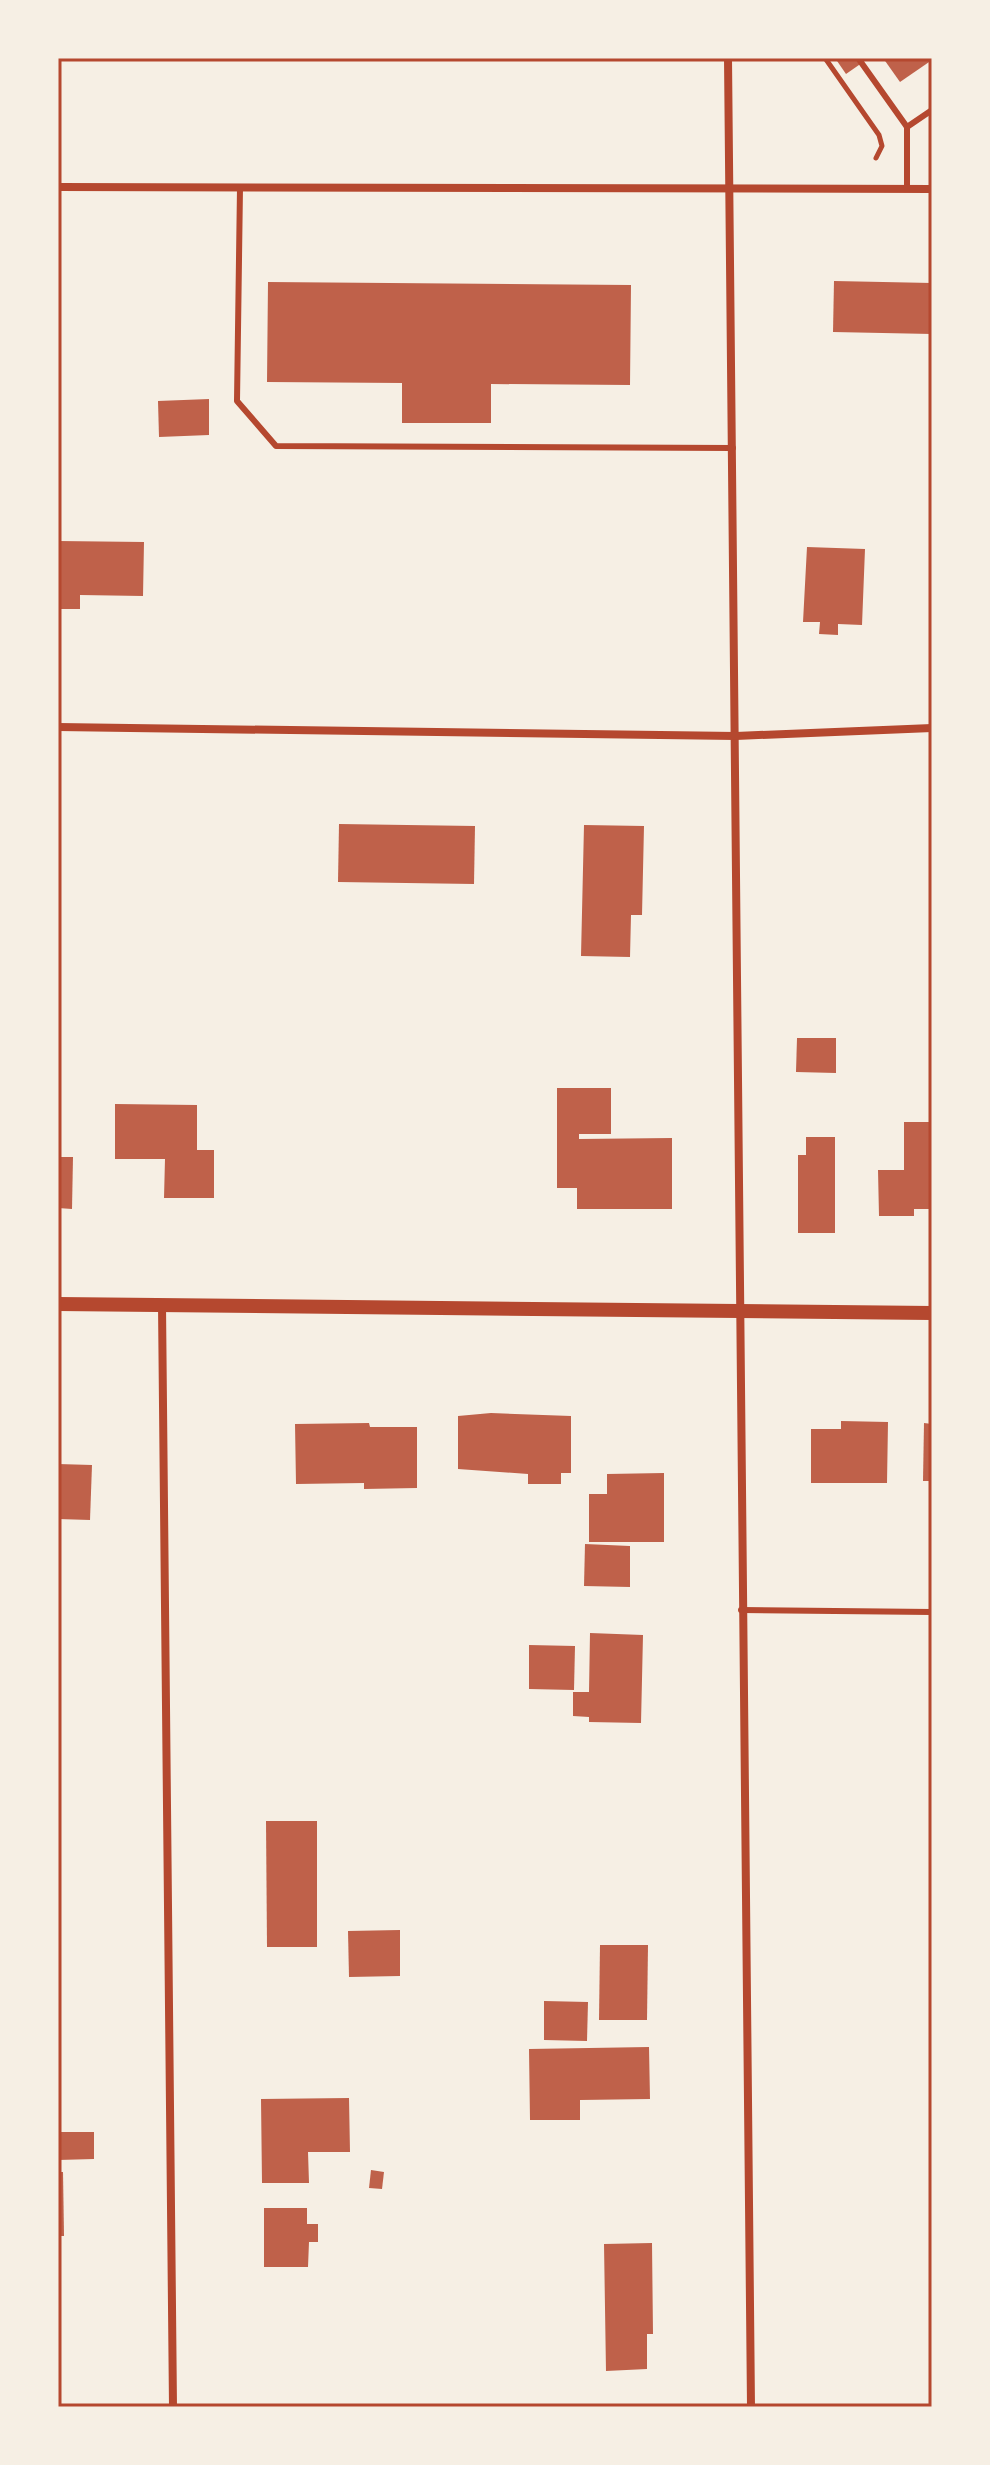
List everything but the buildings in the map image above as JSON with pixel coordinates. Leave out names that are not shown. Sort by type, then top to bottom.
[{"type":"street","points":[[728,58],[751,2407]]},
{"type":"street","points":[[58,187],[932,189]]},
{"type":"street","points":[[58,727],[736,736],[932,728]]},
{"type":"street","points":[[58,1304],[932,1313]]},
{"type":"street","points":[[162,1305],[173,2407]]},
{"type":"lane","points":[[858,58],[907,127],[907,189]]},
{"type":"lane","points":[[907,127],[932,110]]},
{"type":"lane","points":[[240,188],[237,401],[276,446],[733,448]]},
{"type":"lane","points":[[741,1610],[932,1612]]},
{"type":"path","points":[[825,58],[879,135],[882,146],[876,158]]}]
